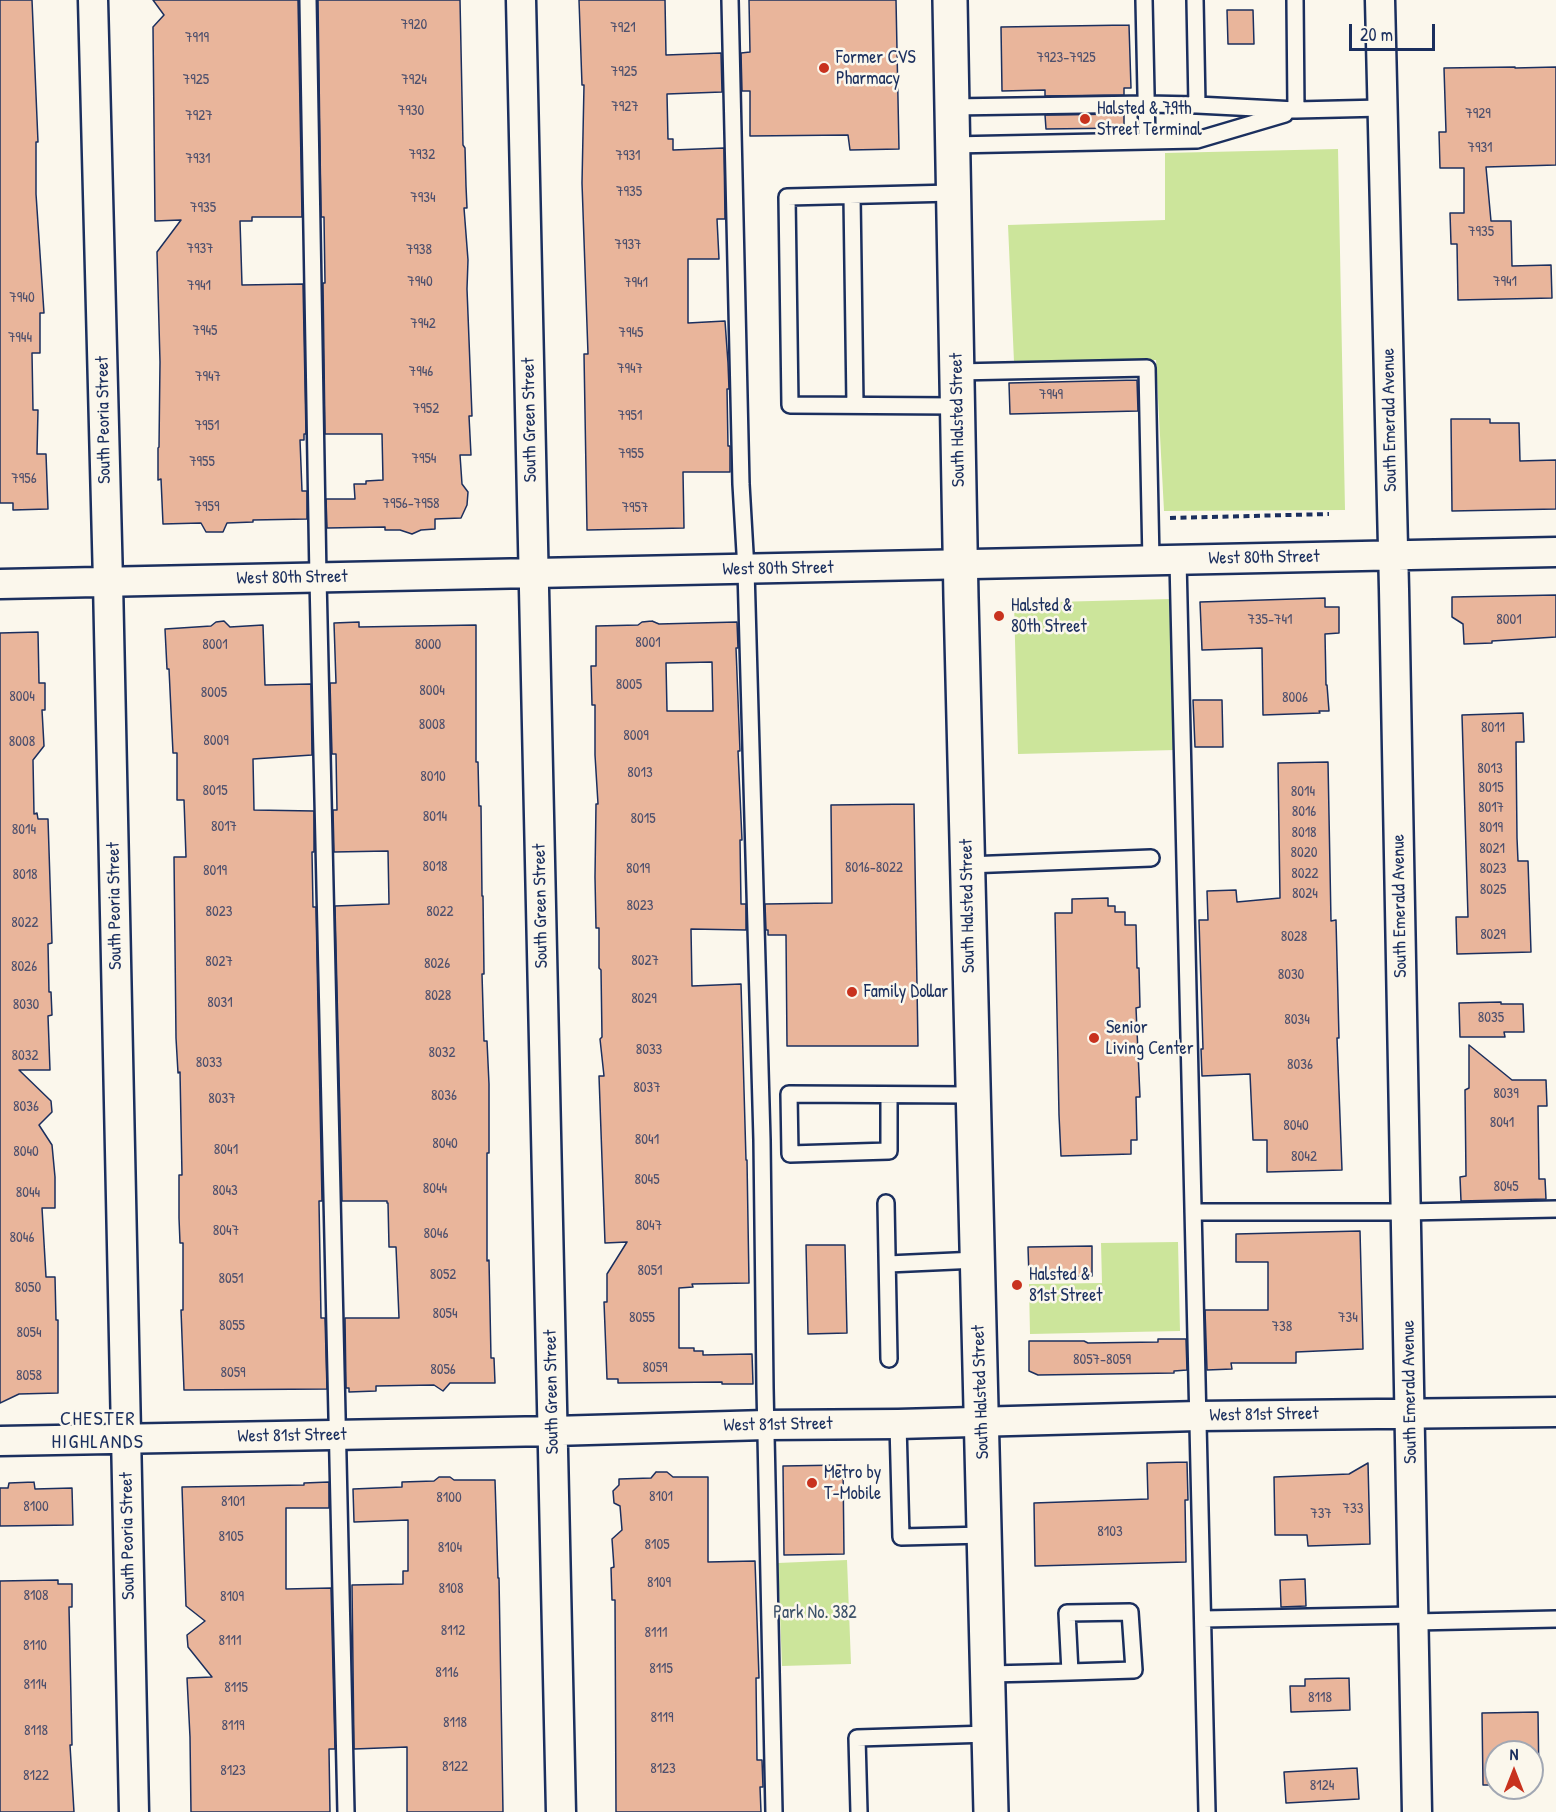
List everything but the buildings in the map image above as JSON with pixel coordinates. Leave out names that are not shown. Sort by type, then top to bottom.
[{"type":"main road","name":"South Halsted Street","points":[[950,0],[960,565],[991,1812]]},
{"type":"street","name":"South Peoria Street","points":[[93,0],[108,582],[134,1812]]},
{"type":"street","name":"South Green Street","points":[[521,0],[561,1812]]},
{"type":"street","name":"South Emerald Avenue","points":[[1380,0],[1394,555],[1418,1812]]},
{"type":"street","name":"West 80th Street","points":[[0,584],[1556,552]]},
{"type":"street","name":"West 81st Street","points":[[0,1442],[1198,1416],[1556,1412]]},
{"type":"lane","points":[[308,0],[318,578],[346,1812]]},
{"type":"lane","points":[[730,0],[741,484],[746,570],[762,1140],[774,1812]]},
{"type":"lane","points":[[1144,0],[1147,140]]},
{"type":"lane","points":[[1195,0],[1197,105]]},
{"type":"lane","points":[[1295,0],[1296,110]]},
{"type":"lane","points":[[952,107],[1146,104],[1296,110],[1383,108]]},
{"type":"lane","points":[[952,145],[1197,140],[1296,110]]},
{"type":"lane","points":[[953,193],[788,196],[790,405],[957,406]]},
{"type":"lane","points":[[852,196],[855,405]]},
{"type":"lane","points":[[957,372],[1147,368],[1164,560],[1193,1212],[1208,1812]]},
{"type":"lane","points":[[967,865],[1151,858]]},
{"type":"lane","points":[[889,1096],[889,1151],[790,1155],[789,1094],[972,1095]]},
{"type":"lane","points":[[762,1140],[790,1139]]},
{"type":"lane","points":[[886,1203],[889,1359]]},
{"type":"lane","points":[[1193,1212],[1556,1209]]},
{"type":"lane","points":[[888,1264],[977,1260]]},
{"type":"lane","points":[[898,1424],[901,1537],[985,1534]]},
{"type":"lane","points":[[988,1674],[1070,1672],[1134,1670],[1130,1612],[1067,1613],[1070,1672]]},
{"type":"lane","points":[[1203,1619],[1556,1619]]},
{"type":"lane","points":[[859,1812],[857,1738],[989,1734]]},
{"type":"path","points":[[1160,519],[1329,514]]},
{"type":"green space","points":[[1338,149],[1345,510],[1164,511],[1156,360],[1014,362],[1008,225],[1165,220],[1165,153]]},
{"type":"green space","points":[[1171,599],[1175,750],[1018,754],[1014,603]]},
{"type":"green space","points":[[1178,1242],[1180,1331],[1030,1334],[1029,1284],[1102,1283],[1101,1243]]},
{"type":"green space","name":"Park No. 382","points":[[847,1560],[851,1664],[782,1666],[778,1563]]},
{"type":"place","name":"Former CVS Pharmacy","points":[[824,68]]},
{"type":"place","name":"Halsted & 79th Street Terminal","points":[[1085,119]]},
{"type":"place","name":"Halsted & 80th Street","points":[[999,616]]},
{"type":"place","name":"Family Dollar","points":[[852,992]]},
{"type":"place","name":"Senior Living Center","points":[[1094,1038]]},
{"type":"place","name":"Halsted & 81st Street","points":[[1017,1285]]},
{"type":"place","name":"Metro by T-Mobile","points":[[812,1483]]},
{"type":"district","name":"CHESTER HIGHLANDS","points":[[98,1432]]}]
